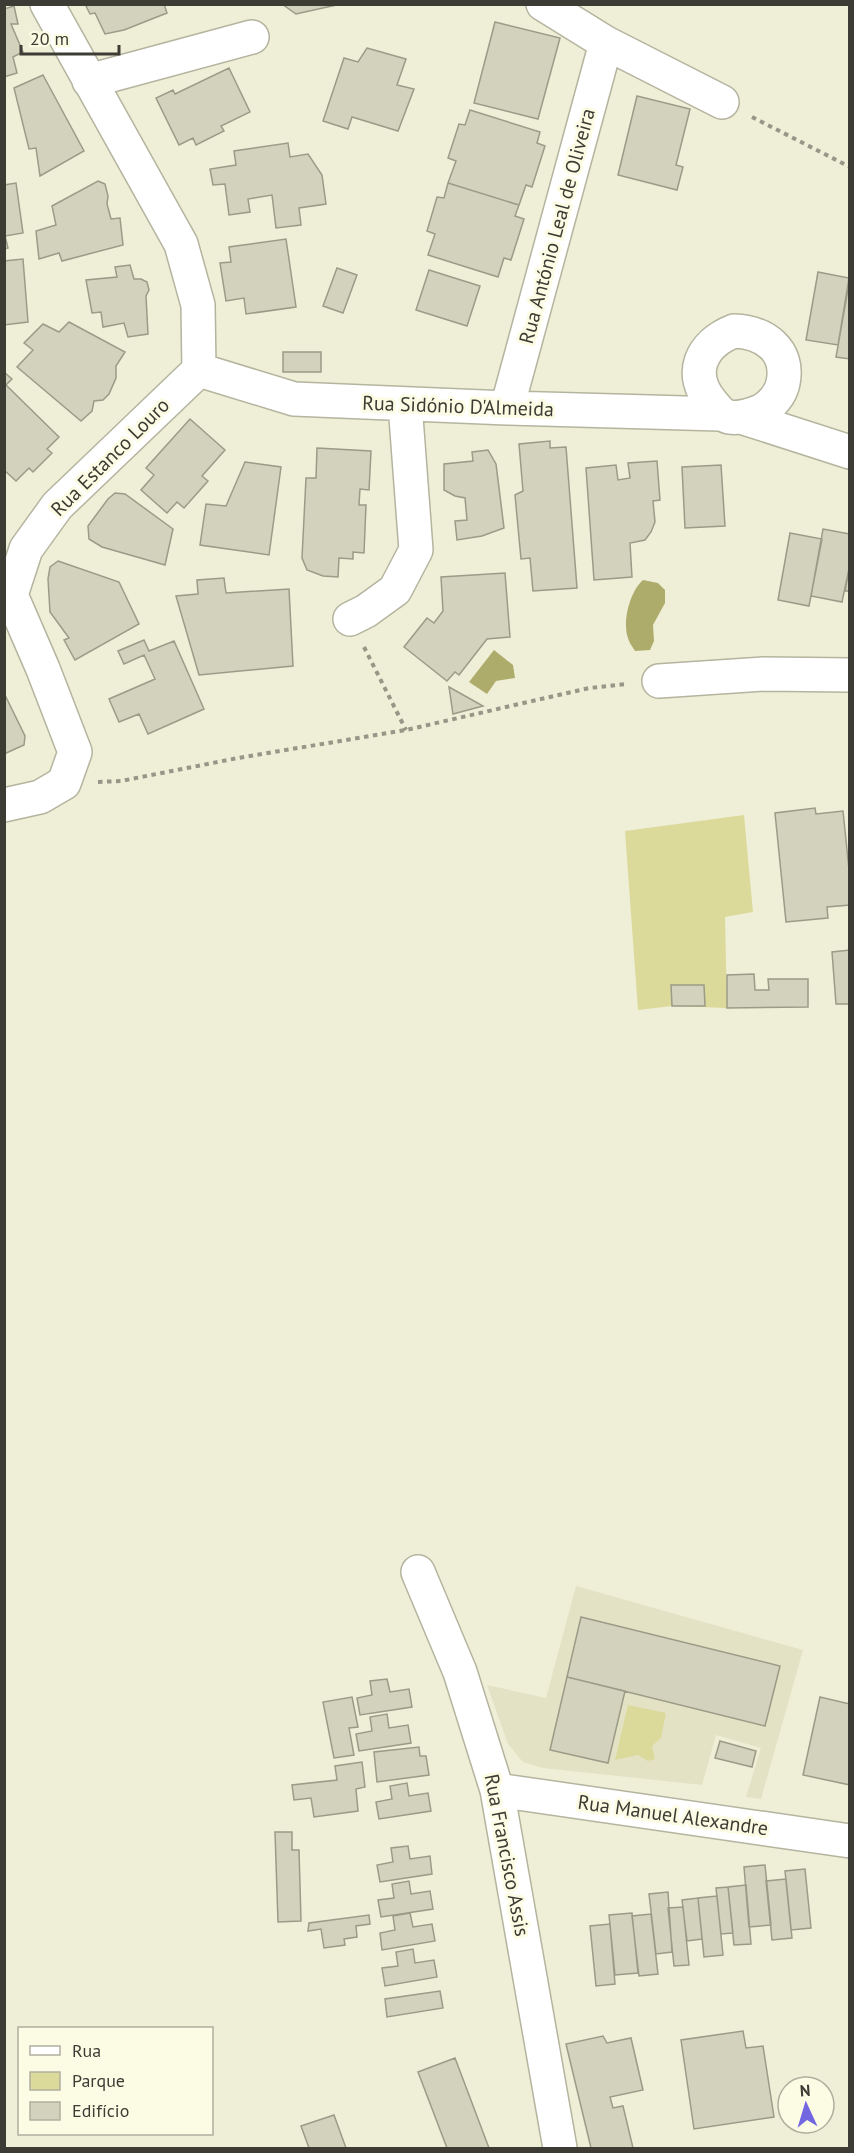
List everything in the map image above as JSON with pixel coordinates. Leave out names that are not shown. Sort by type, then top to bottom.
[{"type":"street","points":[[47,4],[181,244],[198,305],[199,370]]},
{"type":"street","points":[[543,4],[606,43],[722,102]]},
{"type":"street","points":[[89,81],[252,37]]},
{"type":"street","name":"Rua António Leal de Oliveira","points":[[507,408],[606,43]]},
{"type":"street","name":"Rua Sidónio D'Almeida","points":[[199,370],[294,399],[731,415],[849,452]]},
{"type":"street","name":"Rua Estanco Louro","points":[[64,783],[75,752],[11,595],[17,576],[26,549],[57,506],[199,370]]},
{"type":"street","points":[[350,619],[395,590],[416,550],[405,404]]},
{"type":"street","points":[[659,681],[764,674],[849,675]]},
{"type":"street","points":[[4,805],[40,797],[64,783]]},
{"type":"street","name":"Rua Francisco Assis","points":[[418,1572],[460,1672],[497,1790],[560,2148]]},
{"type":"street","name":"Rua Manuel Alexandre","points":[[497,1790],[849,1840]]},
{"type":"path","points":[[722,102],[849,167]]},
{"type":"path","points":[[350,619],[406,730]]},
{"type":"path","points":[[64,783],[121,781],[238,758],[406,730],[589,688],[659,681]]},
{"type":"shaded area","points":[[643,580],[658,583],[665,590],[665,603],[653,625],[654,641],[650,650],[635,651],[629,642],[626,624],[628,607],[634,591]]},
{"type":"shaded area","points":[[494,650],[513,665],[515,678],[496,681],[487,694],[469,682]]},
{"type":"shaded area","points":[[576,1586],[803,1650],[761,1799],[746,1797],[761,1748],[716,1735],[702,1785],[543,1768],[523,1762],[508,1744],[487,1685],[546,1698]]},
{"type":"green space","points":[[744,815],[753,912],[725,917],[727,1008],[672,1006],[638,1010],[625,831]]},
{"type":"green space","points":[[628,1705],[666,1713],[661,1738],[652,1746],[655,1759],[648,1761],[638,1755],[615,1760]]},
{"type":"building","points":[[85,4],[164,4],[167,13],[124,30],[105,34],[95,13],[90,14]]},
{"type":"building","points":[[282,4],[341,4],[296,14]]},
{"type":"building","points":[[14,6],[18,24],[11,24],[23,52],[13,57],[17,73],[4,77],[4,9]]},
{"type":"building","points":[[495,22],[560,38],[538,119],[474,103]]},
{"type":"building","points":[[367,48],[406,59],[397,85],[414,89],[398,131],[352,117],[348,129],[323,121],[344,58],[358,62]]},
{"type":"building","points":[[229,68],[250,112],[221,126],[224,131],[196,145],[193,138],[179,145],[156,98],[173,90],[175,94]]},
{"type":"building","points":[[43,75],[84,151],[40,176],[36,148],[29,149],[14,88]]},
{"type":"building","points":[[637,96],[690,109],[676,165],[683,167],[677,190],[618,175]]},
{"type":"building","points":[[470,110],[540,132],[537,143],[545,146],[532,187],[526,185],[519,205],[448,183],[456,161],[448,158],[459,124],[465,125]]},
{"type":"building","points":[[288,143],[290,157],[308,154],[322,175],[326,204],[299,208],[301,225],[276,228],[272,195],[248,199],[250,212],[229,215],[225,184],[213,185],[210,169],[236,165],[234,151]]},
{"type":"building","points":[[98,181],[105,184],[111,219],[120,218],[123,245],[62,261],[59,253],[39,259],[36,231],[56,225],[52,206]]},
{"type":"building","points":[[16,183],[23,233],[5,236],[8,248],[4,249],[4,185]]},
{"type":"building","points":[[448,183],[519,205],[515,216],[524,219],[511,260],[504,258],[498,277],[428,255],[435,234],[427,231],[437,197],[444,198]]},
{"type":"building","points":[[286,239],[296,307],[246,314],[244,298],[226,301],[220,263],[231,262],[229,247]]},
{"type":"building","points":[[23,259],[28,322],[4,325],[4,261]]},
{"type":"building","points":[[130,265],[134,279],[147,282],[149,290],[146,296],[148,334],[128,337],[124,323],[103,327],[101,312],[92,313],[86,280],[117,277],[115,267]]},
{"type":"building","points":[[337,268],[357,275],[343,313],[323,306]]},
{"type":"building","points":[[429,270],[480,286],[467,326],[416,310]]},
{"type":"building","points":[[818,272],[849,278],[838,345],[806,340]]},
{"type":"building","points":[[848,289],[850,290],[850,359],[836,357]]},
{"type":"building","points":[[69,322],[125,352],[116,366],[116,378],[109,394],[103,400],[94,401],[92,411],[81,421],[17,367],[33,350],[24,343],[43,324],[59,332]]},
{"type":"building","points":[[283,352],[321,352],[321,372],[283,372]]},
{"type":"building","points":[[4,372],[12,379],[6,385],[59,437],[47,449],[52,453],[33,472],[29,468],[16,481],[4,470]]},
{"type":"building","points":[[190,419],[225,450],[202,476],[208,481],[184,508],[177,502],[167,513],[141,490],[154,475],[146,468]]},
{"type":"building","points":[[550,441],[550,448],[566,447],[577,588],[533,591],[530,558],[521,559],[515,495],[523,491],[519,444]]},
{"type":"building","points":[[317,448],[371,451],[369,490],[360,489],[359,505],[366,505],[364,553],[353,552],[353,559],[339,558],[338,577],[323,576],[307,570],[302,558],[306,478],[316,478]]},
{"type":"building","points":[[488,450],[496,464],[504,528],[482,536],[457,540],[455,521],[467,520],[465,498],[444,490],[444,464],[473,461],[472,452]]},
{"type":"building","points":[[657,461],[660,500],[653,501],[655,522],[651,532],[645,540],[630,543],[632,577],[594,580],[586,468],[616,465],[618,480],[630,478],[628,463]]},
{"type":"building","points":[[245,462],[281,467],[269,555],[200,545],[206,504],[226,506]]},
{"type":"building","points":[[721,465],[725,526],[685,528],[682,467]]},
{"type":"building","points":[[115,493],[125,494],[173,529],[165,565],[102,547],[89,539],[88,526]]},
{"type":"building","points":[[823,529],[850,534],[850,564],[842,602],[811,596]]},
{"type":"building","points":[[790,533],[822,539],[809,606],[778,600]]},
{"type":"building","points":[[58,561],[119,582],[139,624],[75,660],[64,640],[69,638],[50,612],[48,579],[50,567]]},
{"type":"building","points":[[850,564],[850,591],[845,591]]},
{"type":"building","points":[[505,573],[510,637],[487,639],[459,675],[455,672],[447,681],[404,647],[427,618],[434,623],[443,611],[441,577]]},
{"type":"building","points":[[224,578],[226,593],[289,589],[293,666],[199,675],[176,596],[198,594],[197,580]]},
{"type":"building","points":[[144,640],[149,651],[174,641],[204,709],[148,734],[139,714],[119,722],[109,699],[155,679],[144,655],[124,664],[118,651]]},
{"type":"building","points":[[449,687],[483,706],[453,714]]},
{"type":"building","points":[[4,693],[25,736],[24,745],[4,754]]},
{"type":"building","points":[[815,808],[816,814],[843,811],[850,879],[850,905],[827,907],[828,918],[786,922],[775,813]]},
{"type":"building","points":[[850,950],[850,1004],[836,1004],[832,952]]},
{"type":"building","points":[[754,974],[755,990],[769,990],[768,979],[808,979],[808,1007],[727,1008],[727,975]]},
{"type":"building","points":[[671,985],[704,985],[705,1006],[672,1006]]},
{"type":"building","points":[[581,1617],[780,1666],[765,1726],[567,1677]]},
{"type":"building","points":[[567,1677],[625,1691],[608,1763],[550,1750]]},
{"type":"building","points":[[387,1679],[390,1692],[409,1689],[412,1707],[360,1715],[357,1698],[372,1695],[370,1681]]},
{"type":"building","points":[[352,1697],[358,1727],[349,1728],[354,1755],[334,1758],[323,1702]]},
{"type":"building","points":[[820,1697],[850,1704],[850,1785],[803,1775]]},
{"type":"building","points":[[387,1714],[389,1728],[408,1725],[411,1743],[359,1751],[356,1734],[372,1731],[370,1717]]},
{"type":"building","points":[[720,1741],[756,1751],[752,1767],[715,1758]]},
{"type":"building","points":[[419,1747],[420,1756],[426,1756],[429,1775],[377,1782],[374,1752]]},
{"type":"building","points":[[362,1762],[365,1787],[356,1789],[358,1811],[314,1817],[311,1798],[294,1800],[292,1785],[337,1780],[335,1766]]},
{"type":"building","points":[[407,1783],[409,1796],[428,1793],[431,1811],[379,1819],[376,1802],[392,1799],[390,1786]]},
{"type":"building","points":[[275,1832],[292,1832],[292,1850],[299,1850],[301,1921],[278,1922]]},
{"type":"building","points":[[408,1846],[410,1859],[430,1856],[432,1874],[380,1882],[377,1865],[393,1862],[391,1848]]},
{"type":"building","points":[[765,1865],[771,1925],[749,1927],[744,1867]]},
{"type":"building","points":[[805,1869],[811,1928],[791,1930],[785,1871]]},
{"type":"building","points":[[786,1879],[792,1938],[772,1940],[766,1881]]},
{"type":"building","points":[[409,1881],[411,1894],[430,1891],[433,1909],[381,1917],[378,1900],[394,1898],[392,1884]]},
{"type":"building","points":[[746,1885],[751,1944],[734,1945],[728,1887]]},
{"type":"building","points":[[728,1887],[733,1933],[721,1934],[716,1888]]},
{"type":"building","points":[[668,1892],[672,1952],[656,1954],[649,1894]]},
{"type":"building","points":[[717,1896],[723,1955],[704,1957],[698,1898]]},
{"type":"building","points":[[698,1898],[702,1939],[687,1941],[682,1900]]},
{"type":"building","points":[[683,1907],[689,1965],[674,1966],[668,1908]]},
{"type":"building","points":[[410,1913],[413,1927],[432,1924],[435,1941],[382,1950],[380,1933],[395,1930],[393,1916]]},
{"type":"building","points":[[632,1913],[638,1973],[615,1975],[609,1915]]},
{"type":"building","points":[[651,1914],[658,1974],[639,1976],[632,1916]]},
{"type":"building","points":[[369,1915],[370,1924],[356,1926],[357,1937],[344,1939],[345,1945],[324,1948],[321,1929],[308,1931],[309,1923]]},
{"type":"building","points":[[610,1924],[615,1984],[596,1986],[590,1926]]},
{"type":"building","points":[[413,1949],[415,1963],[434,1960],[437,1977],[385,1986],[382,1968],[398,1966],[396,1952]]},
{"type":"building","points":[[440,1991],[443,2008],[387,2017],[385,1999]]},
{"type":"building","points":[[743,2031],[746,2048],[763,2046],[774,2117],[694,2129],[681,2040]]},
{"type":"building","points":[[603,2036],[607,2043],[631,2038],[643,2090],[610,2097],[613,2108],[623,2106],[633,2148],[591,2148],[566,2044]]},
{"type":"building","points":[[455,2058],[489,2148],[447,2148],[418,2072]]},
{"type":"building","points":[[334,2115],[346,2148],[309,2148],[301,2126]]}]
